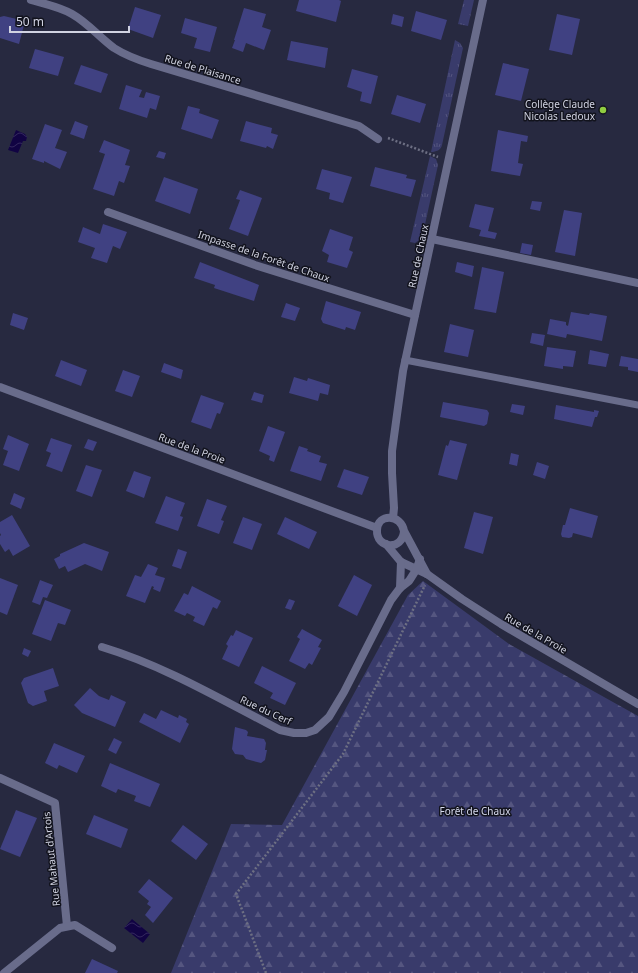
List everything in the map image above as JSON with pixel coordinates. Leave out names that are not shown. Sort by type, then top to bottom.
[{"type":"street","name":"Rue de Plaisance","points":[[31,0],[54,6],[71,14],[84,22],[114,48],[132,57],[359,126],[378,139]]},
{"type":"street","name":"Rue de Chaux","points":[[393,518],[392,451],[396,414],[405,360],[483,0]]},
{"type":"street","name":"Impasse de la Forêt de Chaux","points":[[108,212],[256,265],[415,315]]},
{"type":"street","points":[[432,239],[638,283]]},
{"type":"street","name":"Rue de la Proie","points":[[0,387],[377,528]]},
{"type":"street","points":[[393,518],[402,524],[404,537],[397,544],[392,545],[382,542],[378,536],[377,528],[384,519],[393,518]]},
{"type":"street","name":"Rue de la Proie","points":[[404,531],[429,575]]},
{"type":"street","name":"Rue de la Proie","points":[[386,544],[401,562],[429,575],[462,599],[501,624],[638,704]]},
{"type":"street","name":"Rue du Cerf","points":[[102,647],[125,654],[192,684],[280,730],[294,733],[306,733],[315,730],[323,724],[335,709],[391,600],[400,588],[409,581],[416,570],[420,559]]},
{"type":"street","points":[[400,588],[401,562]]},
{"type":"street","name":"Rue Mahaut d'Artois","points":[[0,778],[55,803],[67,926]]},
{"type":"street","points":[[4,973],[60,928],[67,926],[75,925],[112,948]]},
{"type":"lane","points":[[405,360],[638,405]]},
{"type":"path","points":[[378,139],[390,138],[440,158]]},
{"type":"path","points":[[266,973],[236,894],[344,754],[429,575]]},
{"type":"green space","points":[[464,0],[474,0],[468,26],[458,24]]},
{"type":"green space","points":[[455,40],[460,43],[463,48],[442,145],[441,148],[435,152],[431,152]]},
{"type":"green space","points":[[430,156],[436,159],[438,165],[422,238],[415,243],[410,242]]},
{"type":"green space","name":"Forêt de Chaux","points":[[423,581],[509,644],[638,716],[638,973],[171,973],[231,824],[282,825],[408,595]]},
{"type":"water","points":[[16,130],[25,134],[27,137],[26,141],[23,141],[18,153],[8,150]]},
{"type":"water","points":[[132,919],[150,934],[143,943],[124,928]]},
{"type":"building","points":[[299,0],[341,1],[336,22],[296,11]]},
{"type":"building","points":[[135,7],[161,15],[153,38],[128,29]]},
{"type":"building","points":[[244,8],[266,14],[262,27],[271,30],[264,50],[246,43],[243,52],[232,48]]},
{"type":"building","points":[[416,11],[447,20],[441,40],[411,31]]},
{"type":"building","points":[[393,14],[404,17],[402,27],[391,24]]},
{"type":"building","points":[[557,14],[580,19],[572,55],[549,50]]},
{"type":"building","points":[[4,16],[25,21],[19,44],[0,38],[0,17]]},
{"type":"building","points":[[185,18],[217,27],[210,52],[194,48],[197,38],[181,33]]},
{"type":"building","points":[[291,41],[328,48],[325,68],[287,60]]},
{"type":"building","points":[[35,49],[64,57],[58,76],[29,68]]},
{"type":"building","points":[[503,63],[529,69],[521,101],[495,95]]},
{"type":"building","points":[[81,65],[108,74],[101,93],[74,84]]},
{"type":"building","points":[[352,69],[378,76],[371,104],[360,101],[362,92],[347,87]]},
{"type":"building","points":[[126,85],[142,90],[139,97],[144,98],[146,92],[160,96],[156,110],[150,108],[147,118],[119,109]]},
{"type":"building","points":[[397,95],[426,104],[420,123],[391,114]]},
{"type":"building","points":[[188,106],[200,109],[199,113],[219,120],[212,139],[181,129]]},
{"type":"building","points":[[75,121],[88,126],[84,139],[70,134]]},
{"type":"building","points":[[246,121],[272,128],[271,133],[278,135],[273,149],[267,146],[266,148],[240,141]]},
{"type":"building","points":[[45,124],[62,130],[55,148],[67,152],[60,169],[44,161],[44,163],[32,159]]},
{"type":"building","points":[[498,130],[528,136],[527,142],[521,141],[518,163],[523,164],[520,176],[491,171]]},
{"type":"building","points":[[104,140],[130,150],[125,165],[130,166],[124,183],[119,181],[114,196],[93,189],[105,154],[99,152]]},
{"type":"building","points":[[159,151],[166,153],[164,159],[156,157]]},
{"type":"building","points":[[375,167],[407,175],[406,178],[416,180],[411,197],[370,186]]},
{"type":"building","points":[[322,169],[352,177],[343,203],[329,199],[330,193],[316,189]]},
{"type":"building","points":[[164,177],[198,189],[190,214],[155,201]]},
{"type":"building","points":[[240,190],[262,198],[248,236],[229,229],[240,200],[236,199]]},
{"type":"building","points":[[532,201],[542,202],[540,211],[530,209]]},
{"type":"building","points":[[475,204],[494,208],[488,231],[497,233],[495,239],[479,236],[481,230],[469,227]]},
{"type":"building","points":[[564,210],[582,213],[575,256],[555,252]]},
{"type":"building","points":[[103,224],[127,232],[120,249],[113,246],[107,263],[91,258],[95,248],[78,242],[83,227],[100,234]]},
{"type":"building","points":[[330,229],[353,237],[349,250],[353,252],[347,268],[327,262],[329,255],[322,251]]},
{"type":"building","points":[[522,243],[533,245],[531,255],[520,253]]},
{"type":"building","points":[[200,262],[259,285],[254,301],[214,288],[215,285],[194,278]]},
{"type":"building","points":[[457,262],[474,266],[472,277],[455,272]]},
{"type":"building","points":[[482,267],[504,272],[496,313],[474,309]]},
{"type":"building","points":[[326,301],[361,312],[355,330],[346,327],[345,330],[323,323],[321,319]]},
{"type":"building","points":[[286,303],[300,308],[295,321],[281,317]]},
{"type":"building","points":[[571,312],[607,316],[602,341],[567,334],[566,338],[547,334],[550,319],[566,322],[566,325],[568,326]]},
{"type":"building","points":[[13,313],[28,318],[24,330],[10,325]]},
{"type":"building","points":[[450,324],[474,330],[468,357],[444,352]]},
{"type":"building","points":[[532,333],[545,335],[543,346],[530,343]]},
{"type":"building","points":[[547,347],[576,351],[573,367],[563,366],[563,369],[544,366]]},
{"type":"building","points":[[590,350],[609,354],[606,367],[588,364]]},
{"type":"building","points":[[621,356],[638,359],[638,372],[628,370],[628,367],[619,366]]},
{"type":"building","points":[[61,360],[87,370],[81,386],[55,376]]},
{"type":"building","points":[[164,363],[183,370],[181,379],[161,372]]},
{"type":"building","points":[[123,370],[140,376],[132,397],[115,391]]},
{"type":"building","points":[[294,377],[307,381],[308,378],[330,385],[328,395],[320,393],[318,401],[289,393]]},
{"type":"building","points":[[254,392],[264,395],[262,403],[251,400]]},
{"type":"building","points":[[201,395],[224,403],[220,414],[217,413],[211,429],[191,422]]},
{"type":"building","points":[[443,402],[487,410],[489,413],[487,424],[484,426],[440,417]]},
{"type":"building","points":[[512,404],[525,406],[523,415],[510,412]]},
{"type":"building","points":[[556,405],[594,412],[594,410],[599,411],[597,417],[595,417],[592,427],[554,419]]},
{"type":"building","points":[[268,426],[285,432],[274,462],[269,460],[270,456],[259,451]]},
{"type":"building","points":[[8,435],[29,444],[19,471],[3,465],[8,451],[3,449]]},
{"type":"building","points":[[51,438],[72,445],[62,472],[46,466],[51,453],[46,451]]},
{"type":"building","points":[[88,439],[97,442],[93,451],[84,448]]},
{"type":"building","points":[[450,440],[467,444],[457,480],[438,475],[446,445],[448,446]]},
{"type":"building","points":[[299,446],[308,449],[307,451],[321,456],[319,462],[327,464],[321,481],[290,471]]},
{"type":"building","points":[[511,453],[519,455],[517,466],[509,464]]},
{"type":"building","points":[[537,462],[549,466],[545,479],[533,475]]},
{"type":"building","points":[[86,465],[102,470],[92,497],[76,491]]},
{"type":"building","points":[[344,469],[369,477],[362,495],[337,487]]},
{"type":"building","points":[[134,471],[151,477],[144,498],[126,491]]},
{"type":"building","points":[[14,493],[25,498],[21,509],[10,504]]},
{"type":"building","points":[[166,496],[185,503],[180,516],[183,517],[178,531],[155,523]]},
{"type":"building","points":[[207,499],[227,506],[221,520],[224,521],[219,534],[197,526]]},
{"type":"building","points":[[570,508],[598,516],[592,538],[573,533],[572,537],[562,537],[561,534],[563,525],[565,525]]},
{"type":"building","points":[[474,512],[493,517],[483,554],[464,548]]},
{"type":"building","points":[[12,515],[30,546],[13,556],[9,549],[5,552],[0,544],[0,522]]},
{"type":"building","points":[[243,517],[262,524],[252,550],[233,543]]},
{"type":"building","points":[[285,517],[317,532],[309,549],[277,534]]},
{"type":"building","points":[[84,543],[109,552],[102,571],[85,564],[68,572],[65,566],[59,569],[54,559],[60,556],[60,554]]},
{"type":"building","points":[[178,549],[187,552],[181,569],[172,566]]},
{"type":"building","points":[[148,564],[158,568],[155,575],[165,578],[160,592],[153,589],[154,587],[152,586],[145,603],[126,596],[135,575],[141,577]]},
{"type":"building","points":[[354,575],[372,585],[357,616],[338,606]]},
{"type":"building","points":[[0,578],[18,585],[7,615],[0,612]]},
{"type":"building","points":[[40,580],[53,585],[47,598],[43,597],[40,605],[32,602]]},
{"type":"building","points":[[192,586],[221,601],[217,609],[213,607],[204,626],[193,621],[195,617],[187,613],[185,616],[174,611],[184,593],[188,595]]},
{"type":"building","points":[[289,599],[295,601],[291,610],[285,608]]},
{"type":"building","points":[[45,600],[71,610],[65,625],[58,623],[51,641],[32,634]]},
{"type":"building","points":[[302,629],[322,640],[318,647],[321,648],[312,665],[309,663],[305,669],[289,661],[300,639],[297,637]]},
{"type":"building","points":[[236,630],[253,638],[239,667],[222,659],[228,646],[226,644]]},
{"type":"building","points":[[24,648],[31,651],[28,657],[22,654]]},
{"type":"building","points":[[262,666],[296,683],[285,705],[270,698],[273,693],[254,683]]},
{"type":"building","points":[[53,668],[59,686],[44,691],[47,701],[33,706],[28,703],[21,683],[24,678]]},
{"type":"building","points":[[90,688],[99,696],[109,700],[111,695],[126,702],[115,727],[82,713],[74,705]]},
{"type":"building","points":[[161,710],[178,718],[179,715],[187,719],[186,722],[189,724],[180,743],[139,722],[144,713],[156,719]]},
{"type":"building","points":[[235,727],[246,730],[248,732],[247,736],[264,739],[266,743],[265,750],[267,750],[265,760],[261,763],[246,759],[243,755],[235,754],[232,749]]},
{"type":"building","points":[[114,738],[122,742],[116,754],[108,750]]},
{"type":"building","points":[[54,743],[85,756],[77,773],[59,765],[57,769],[45,763]]},
{"type":"building","points":[[110,763],[160,784],[150,807],[134,801],[136,796],[118,789],[116,793],[101,786]]},
{"type":"building","points":[[16,810],[37,818],[20,857],[0,849]]},
{"type":"building","points":[[94,815],[128,829],[121,848],[86,834]]},
{"type":"building","points":[[183,825],[208,844],[196,860],[171,841]]},
{"type":"building","points":[[149,879],[173,898],[153,923],[145,915],[151,907],[147,904],[149,901],[138,892]]},
{"type":"building","points":[[92,959],[118,971],[117,973],[85,973]]},
{"type":"place","name":"Collège Claude Nicolas Ledoux","points":[[603,110]]}]
